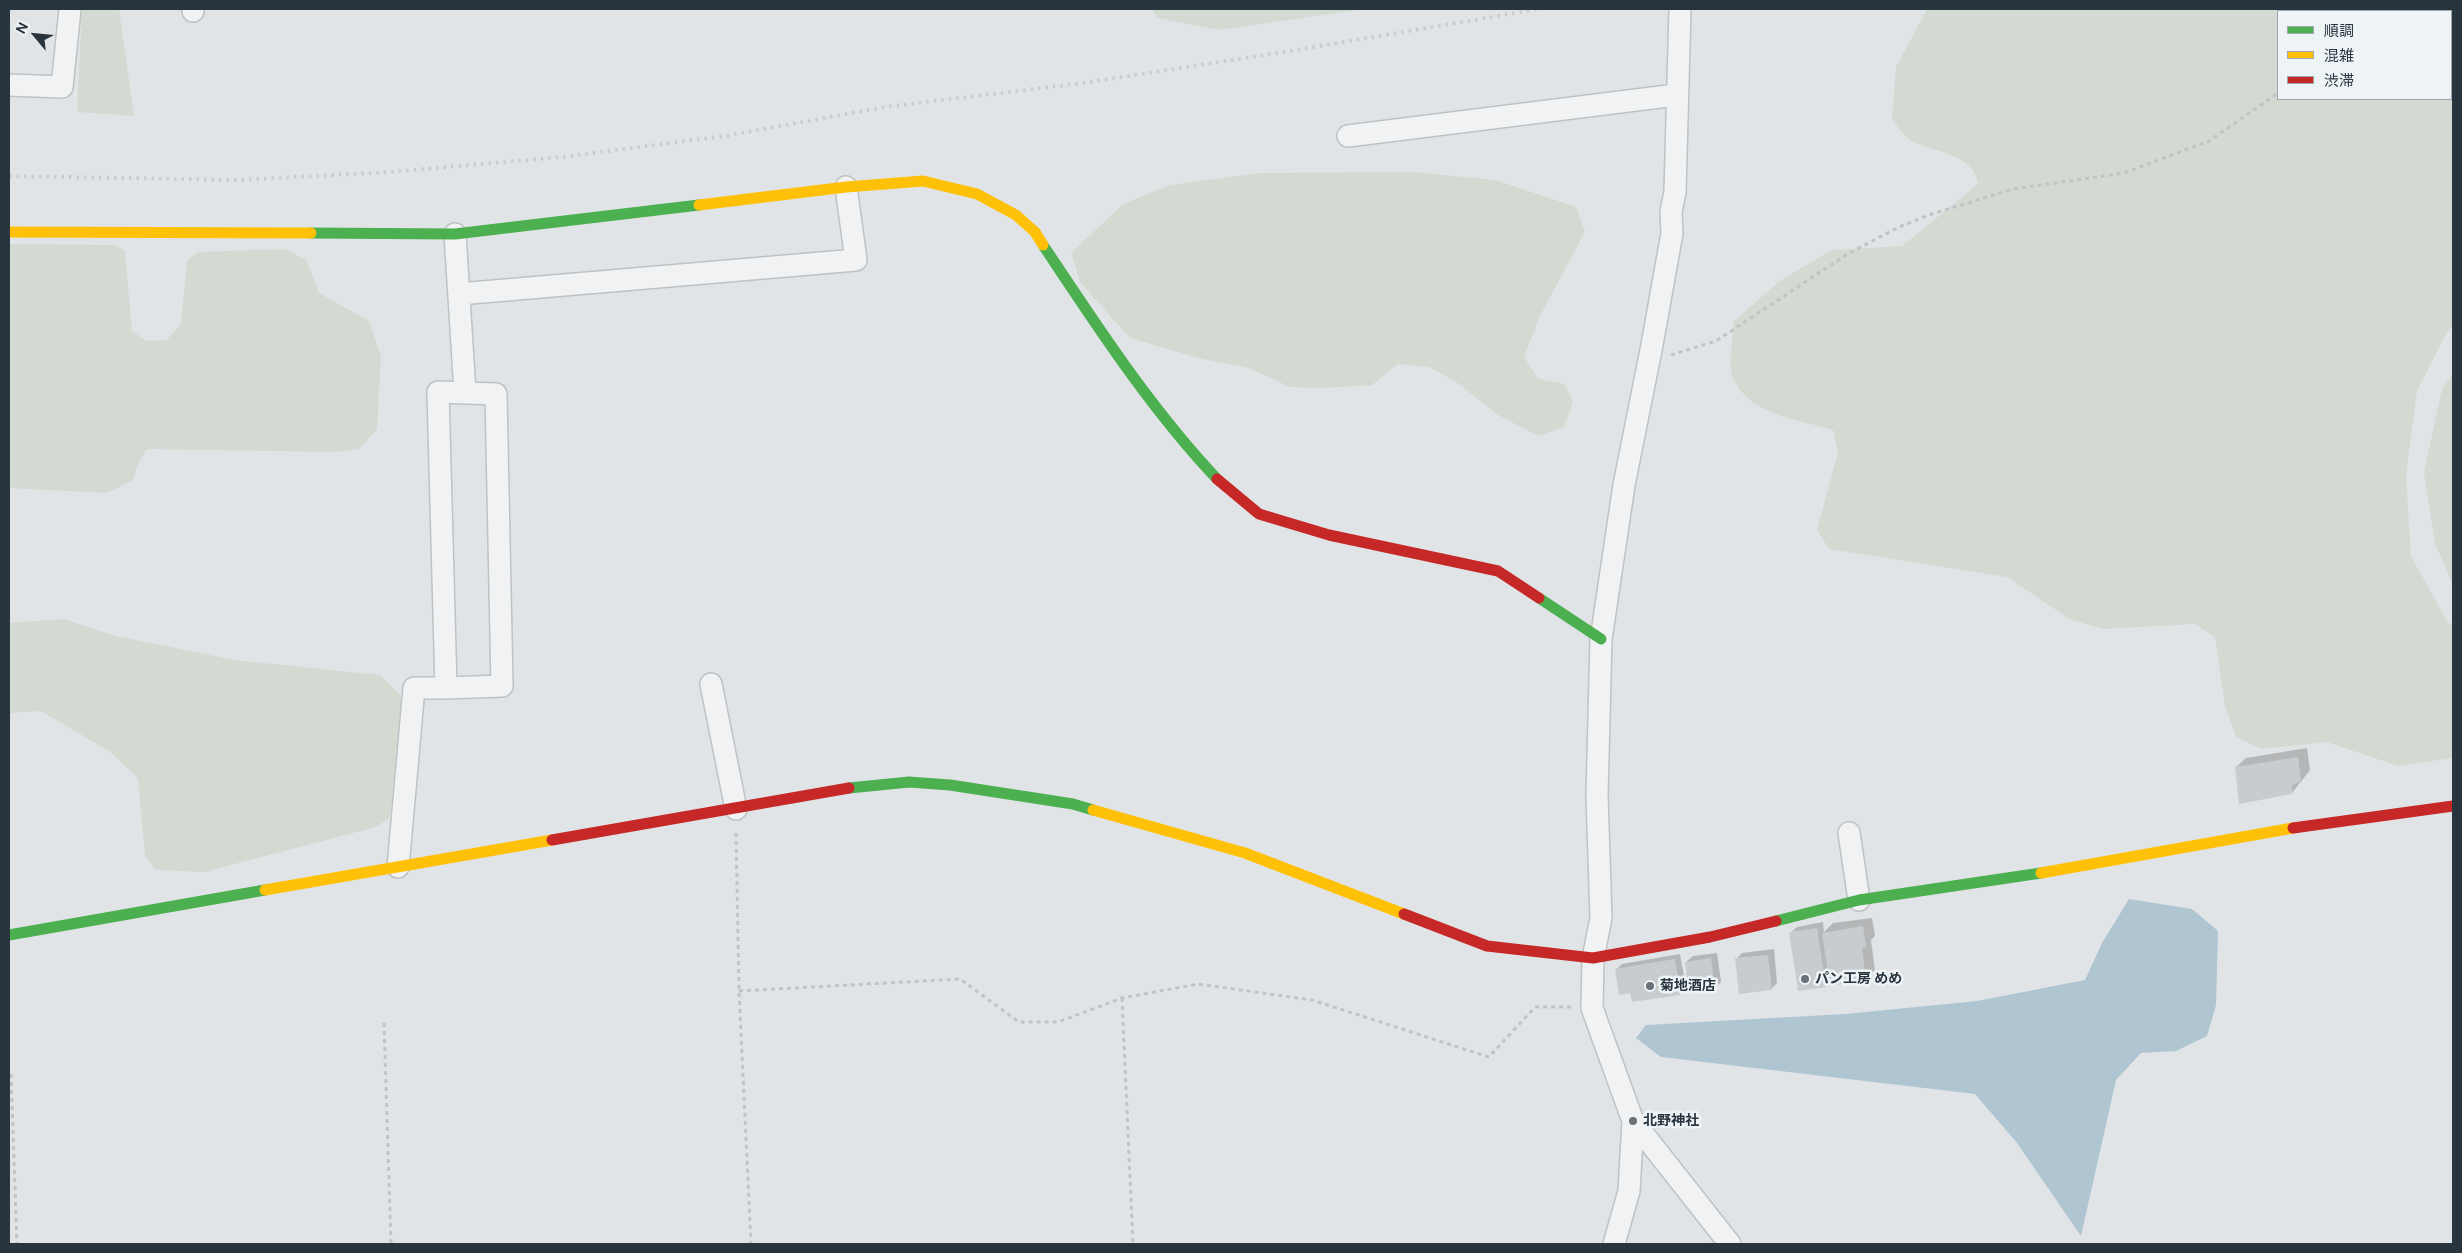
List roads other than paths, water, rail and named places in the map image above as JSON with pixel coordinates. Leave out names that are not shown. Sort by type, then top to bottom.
[{"type":"street","points":[[9,85],[62,86],[70,9]]},
{"type":"street","points":[[1680,9],[1676,95],[1675,192],[1671,212],[1672,233],[1624,485],[1601,639],[1597,796],[1601,918],[1593,958],[1592,1008],[1633,1121],[1730,1244]]},
{"type":"street","points":[[1348,136],[1676,95]]},
{"type":"street","points":[[9,232],[455,234],[846,187],[923,181],[977,194],[1016,215],[1035,232],[1109,344],[1184,444],[1218,480],[1259,514],[1329,535],[1498,571],[1601,639]]},
{"type":"street","points":[[460,294],[856,260],[846,187]]},
{"type":"street","points":[[455,234],[465,392]]},
{"type":"street","points":[[398,867],[414,688],[446,688],[502,686],[496,394],[438,392],[446,688]]},
{"type":"street","points":[[711,684],[736,808]]},
{"type":"street","points":[[9,935],[849,788],[909,782],[950,785],[1073,804],[1245,853],[1487,946],[1593,958],[1710,938],[1859,900],[2078,867],[2275,831],[2453,806]]},
{"type":"street","points":[[1849,833],[1859,900]]},
{"type":"street","points":[[1614,1244],[1629,1191],[1633,1121]]},
{"type":"water","points":[[2129,899],[2192,909],[2218,931],[2216,1005],[2207,1036],[2176,1051],[2141,1053],[2116,1080],[2081,1236],[2017,1143],[1975,1094],[1661,1057],[1636,1038],[1646,1025],[1845,1014],[1977,1001],[2085,980],[2102,943]]},
{"type":"railway","points":[[9,176],[238,180],[391,172],[562,157],[725,136],[885,107],[1083,83],[1284,52],[1539,9]]},
{"type":"place","name":"パン工房 めめ","points":[[1805,979]]},
{"type":"place","name":"菊地酒店","points":[[1650,986]]},
{"type":"place","name":"北野神社","points":[[1633,1121]]}]
